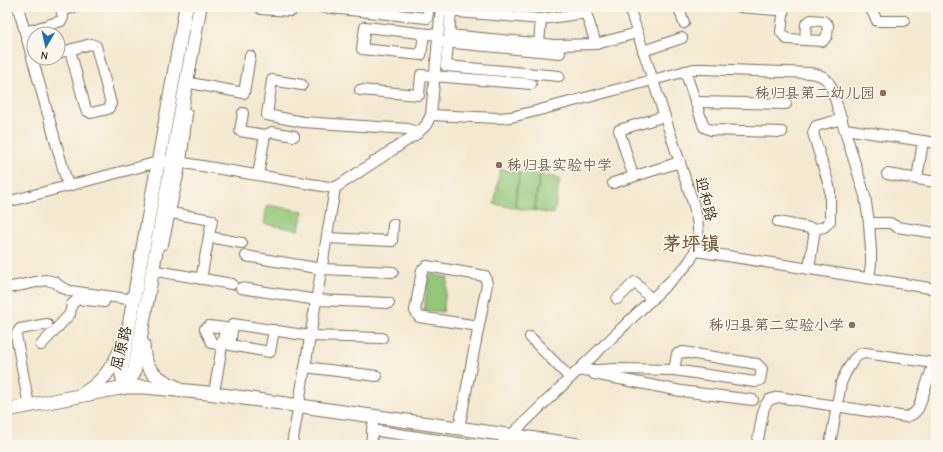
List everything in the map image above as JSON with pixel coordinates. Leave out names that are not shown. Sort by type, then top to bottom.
[{"type":"main road","name":"屈原路","points":[[125,387],[121,371],[186,7]]},
{"type":"main road","name":"屈原路","points":[[125,387],[134,373],[176,161],[200,7]]},
{"type":"main road","points":[[143,323],[144,358],[149,368],[156,376],[166,382],[187,390]]},
{"type":"main road","points":[[79,396],[97,385],[111,369],[121,351],[128,331]]},
{"type":"main road","points":[[7,410],[125,387],[145,387],[214,393],[579,445]]},
{"type":"street","points":[[18,7],[25,32],[61,21],[63,18],[62,12],[74,7]]},
{"type":"street","points":[[143,323],[147,316],[170,213],[176,161],[204,7]]},
{"type":"street","points":[[262,7],[261,9],[291,11],[292,7]]},
{"type":"street","points":[[321,7],[398,11],[428,18],[429,7]]},
{"type":"street","name":"迎和路","points":[[501,445],[652,300],[686,266],[696,251],[699,231],[698,220],[629,7]]},
{"type":"street","points":[[682,7],[680,11],[684,23]]},
{"type":"street","points":[[740,7],[776,10],[778,7]]},
{"type":"street","points":[[784,7],[781,32],[787,39],[805,40]]},
{"type":"street","points":[[870,7],[876,21],[904,21]]},
{"type":"street","points":[[444,10],[449,35],[555,45],[596,44],[637,33]]},
{"type":"street","points":[[444,10],[541,19],[586,13],[596,44]]},
{"type":"street","points":[[7,202],[158,162],[176,161],[335,188],[418,133],[426,125],[430,115],[444,10]]},
{"type":"street","points":[[539,44],[541,19]]},
{"type":"street","points":[[424,34],[421,55],[362,49],[365,27],[424,34],[441,40],[560,53]]},
{"type":"street","points":[[643,51],[682,38]]},
{"type":"street","points":[[441,40],[446,66],[559,76]]},
{"type":"street","points":[[66,51],[91,44],[96,46],[111,104],[108,109],[91,113],[86,110],[70,50]]},
{"type":"street","points":[[190,83],[244,93],[250,56]]},
{"type":"street","points":[[39,66],[68,186]]},
{"type":"street","points":[[430,115],[484,118],[511,117],[685,71],[703,69],[810,72],[818,74],[829,82],[832,89],[865,196],[871,251],[869,278]]},
{"type":"street","points":[[685,71],[704,127],[711,130],[782,132]]},
{"type":"street","points":[[360,90],[419,95],[421,75],[531,84]]},
{"type":"street","points":[[302,84],[272,80],[267,115],[303,122],[408,129],[418,133]]},
{"type":"street","points":[[696,102],[786,104]]},
{"type":"street","points":[[243,113],[240,131],[264,135],[272,132],[294,136]]},
{"type":"street","points":[[631,169],[618,130],[665,116]]},
{"type":"street","points":[[778,222],[815,228],[824,227],[830,221],[830,191],[813,133],[816,126],[842,119]]},
{"type":"street","points":[[845,129],[936,143]]},
{"type":"street","points":[[258,175],[264,135]]},
{"type":"street","points":[[917,179],[923,141]]},
{"type":"street","points":[[613,183],[680,162]]},
{"type":"street","points":[[887,174],[936,182]]},
{"type":"street","points":[[292,445],[335,188]]},
{"type":"street","points":[[170,213],[212,220],[201,279]]},
{"type":"street","points":[[869,223],[890,223],[896,227],[936,233]]},
{"type":"street","points":[[327,238],[392,241],[393,224]]},
{"type":"street","points":[[809,269],[815,228]]},
{"type":"street","points":[[209,236],[242,243]]},
{"type":"street","points":[[696,251],[936,289]]},
{"type":"street","points":[[246,256],[322,268],[393,272]]},
{"type":"street","points":[[458,428],[479,326],[487,284],[485,276],[427,266],[422,270],[415,311],[419,317],[479,326]]},
{"type":"street","points":[[157,271],[316,300],[389,303]]},
{"type":"street","points":[[7,288],[46,280],[55,282],[61,287],[70,290],[127,302],[78,299],[72,304],[70,314],[41,345]]},
{"type":"street","points":[[617,299],[635,282],[652,300]]},
{"type":"street","points":[[29,406],[16,335],[20,329],[47,324]]},
{"type":"street","points":[[274,330],[270,352],[230,346],[233,324],[274,330],[310,336],[382,338]]},
{"type":"street","points":[[530,337],[570,378]]},
{"type":"street","points":[[214,393],[222,345]]},
{"type":"street","points":[[578,370],[674,370],[755,382],[760,380],[762,368],[757,364],[683,352],[677,354],[674,370]]},
{"type":"street","points":[[757,445],[764,407],[769,400],[778,397],[837,406],[906,417],[913,414],[918,409],[935,363],[866,353],[860,354],[854,358],[841,383],[837,406],[830,445]]},
{"type":"street","points":[[305,367],[377,376]]},
{"type":"street","points":[[578,370],[681,391],[753,400]]},
{"type":"street","points":[[371,445],[374,416]]},
{"type":"street","points":[[416,437],[419,422]]},
{"type":"street","points":[[372,430],[471,445],[476,430]]},
{"type":"green space","points":[[500,169],[519,172],[514,208],[494,204]]},
{"type":"green space","points":[[520,172],[539,175],[534,211],[515,208]]},
{"type":"green space","points":[[540,175],[560,178],[554,214],[535,211]]},
{"type":"green space","points":[[267,205],[303,211],[299,230],[264,224]]},
{"type":"green space","points":[[429,274],[448,277],[443,312],[424,310]]},
{"type":"place","name":"秭归县第二幼儿园","points":[[883,93]]},
{"type":"place","name":"秭归县实验中学","points":[[499,165]]},
{"type":"place","name":"秭归县第二实验小学","points":[[852,325]]},
{"type":"district","name":"茅坪镇","points":[[691,244]]}]
